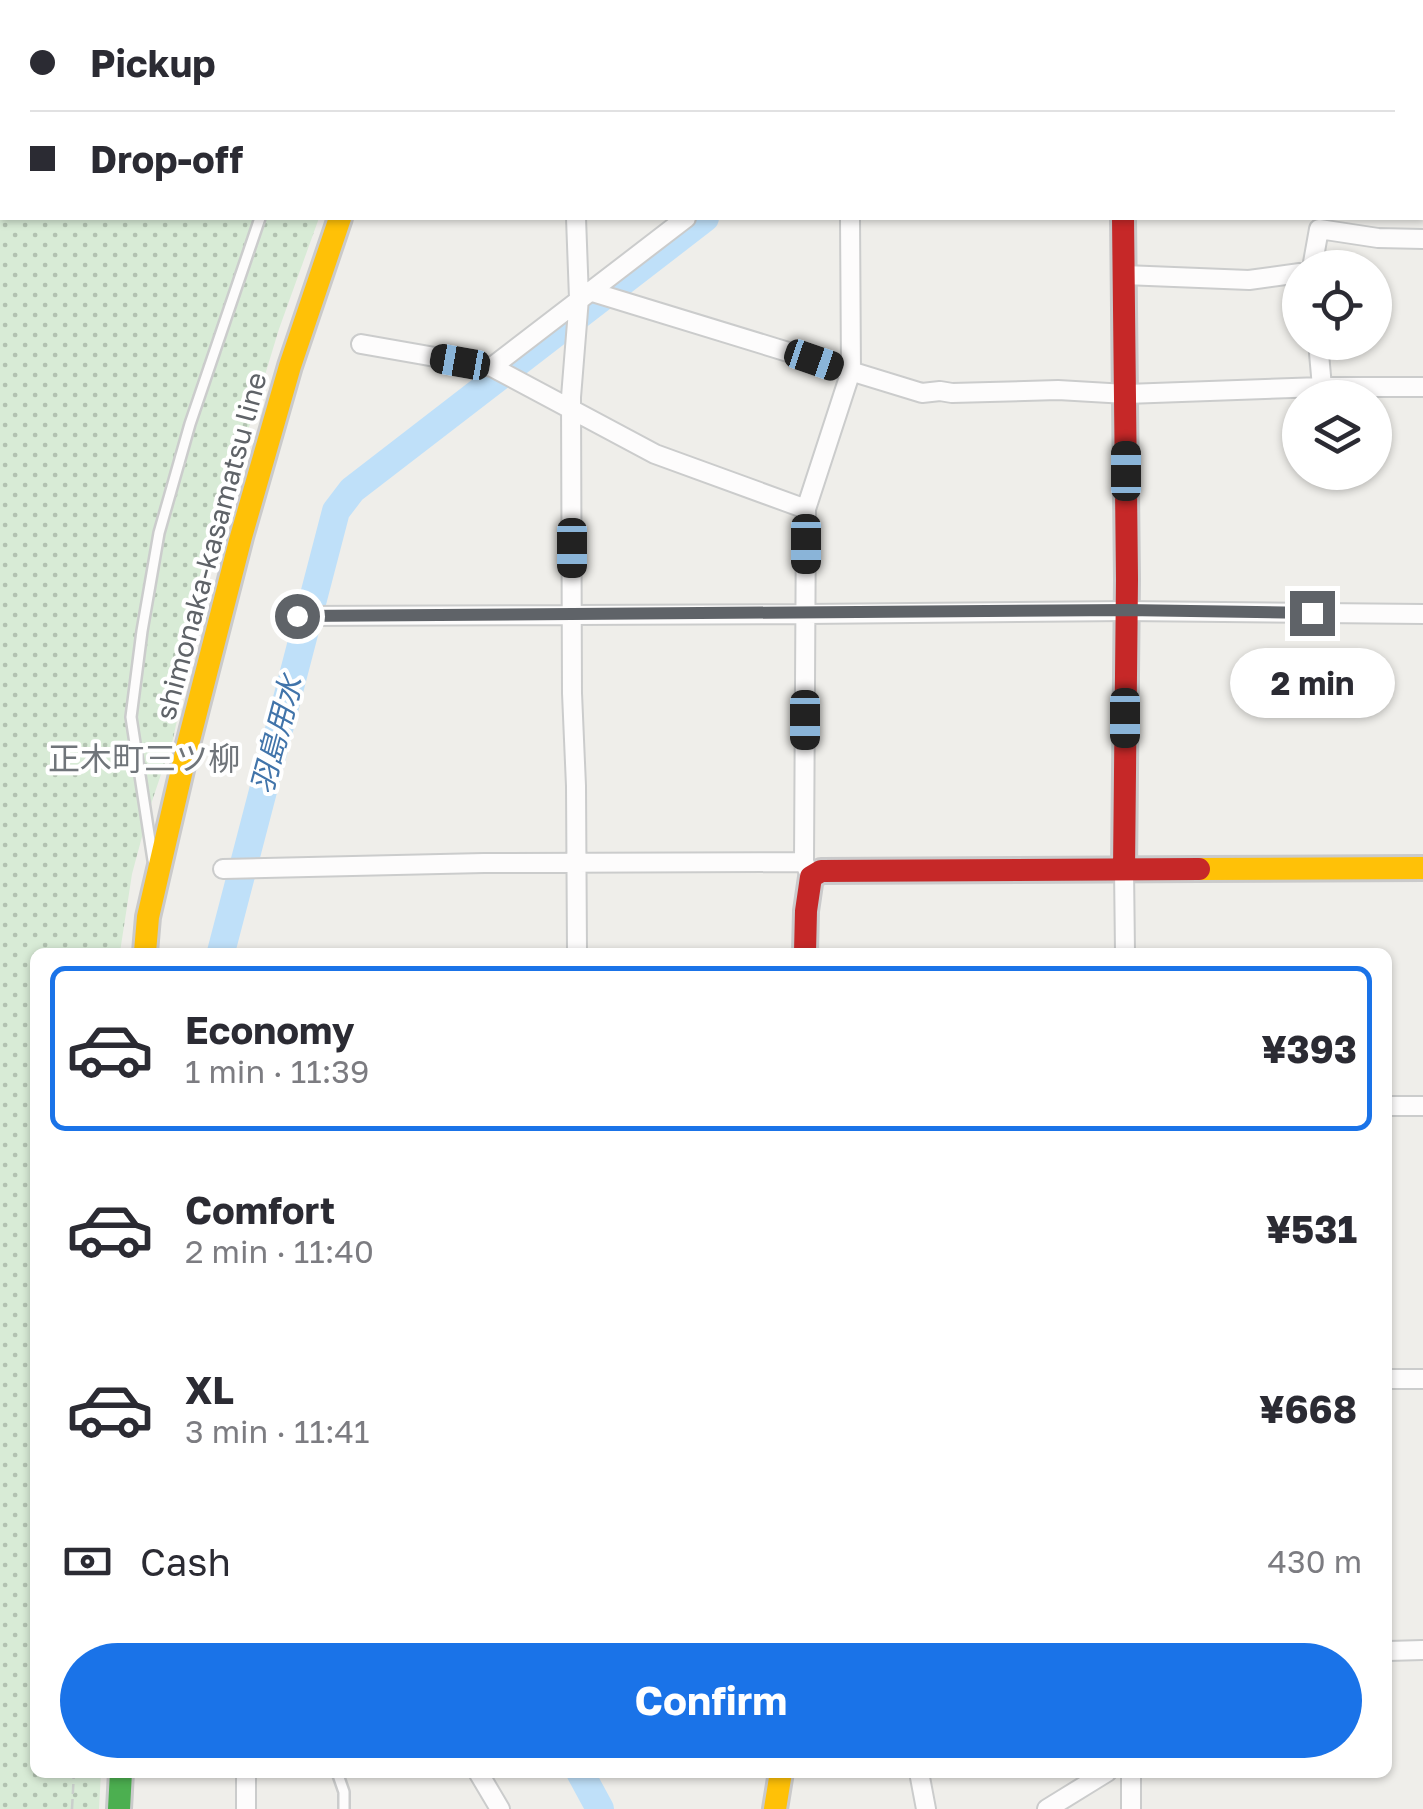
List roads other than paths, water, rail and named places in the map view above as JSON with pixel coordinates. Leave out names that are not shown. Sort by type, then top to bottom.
[{"type":"street","name":"shimonaka-kasamatsu line","points":[[145,948],[148,917],[188,744],[241,537],[290,366],[339,220]]},
{"type":"street","points":[[576,220],[584,295],[577,328],[571,411],[576,948]]},
{"type":"street","points":[[493,368],[683,220]]},
{"type":"street","points":[[804,948],[808,869],[806,508],[851,371],[850,220]]},
{"type":"street","points":[[1123,220],[1126,948]]},
{"type":"street","points":[[1315,250],[1318,229],[1378,238],[1423,239]]},
{"type":"street","points":[[1124,276],[1249,280],[1282,275]]},
{"type":"street","points":[[584,295],[610,296],[922,393],[1058,390],[1126,394],[1282,388]]},
{"type":"street","points":[[361,344],[493,368],[655,454],[806,508]]},
{"type":"street","points":[[1392,387],[1423,387]]},
{"type":"street","points":[[297,616],[1126,610],[1423,614]]},
{"type":"street","points":[[223,869],[576,863],[821,871],[1423,868]]},
{"type":"street","points":[[1392,1106],[1423,1106]]},
{"type":"street","points":[[1392,1379],[1423,1379]]},
{"type":"street","points":[[1392,1651],[1423,1650]]},
{"type":"street","points":[[118,1809],[121,1778]]},
{"type":"street","points":[[246,1778],[246,1809]]},
{"type":"street","points":[[482,1778],[500,1809]]},
{"type":"street","points":[[775,1809],[780,1778]]},
{"type":"street","points":[[920,1778],[926,1809]]},
{"type":"street","points":[[1048,1809],[1097,1778]]},
{"type":"street","points":[[1131,1778],[1131,1809]]},
{"type":"lane","points":[[156,882],[131,718],[142,631],[164,514],[190,424],[259,220]]},
{"type":"lane","points":[[339,1778],[344,1809]]},
{"type":"waterway","name":"羽島用水","points":[[222,948],[336,511],[352,490],[702,220]]},
{"type":"waterway","name":"羽島用水","points":[[583,1778],[600,1809]]},
{"type":"district","name":"正木町三ツ柳","points":[[144,759]]}]
